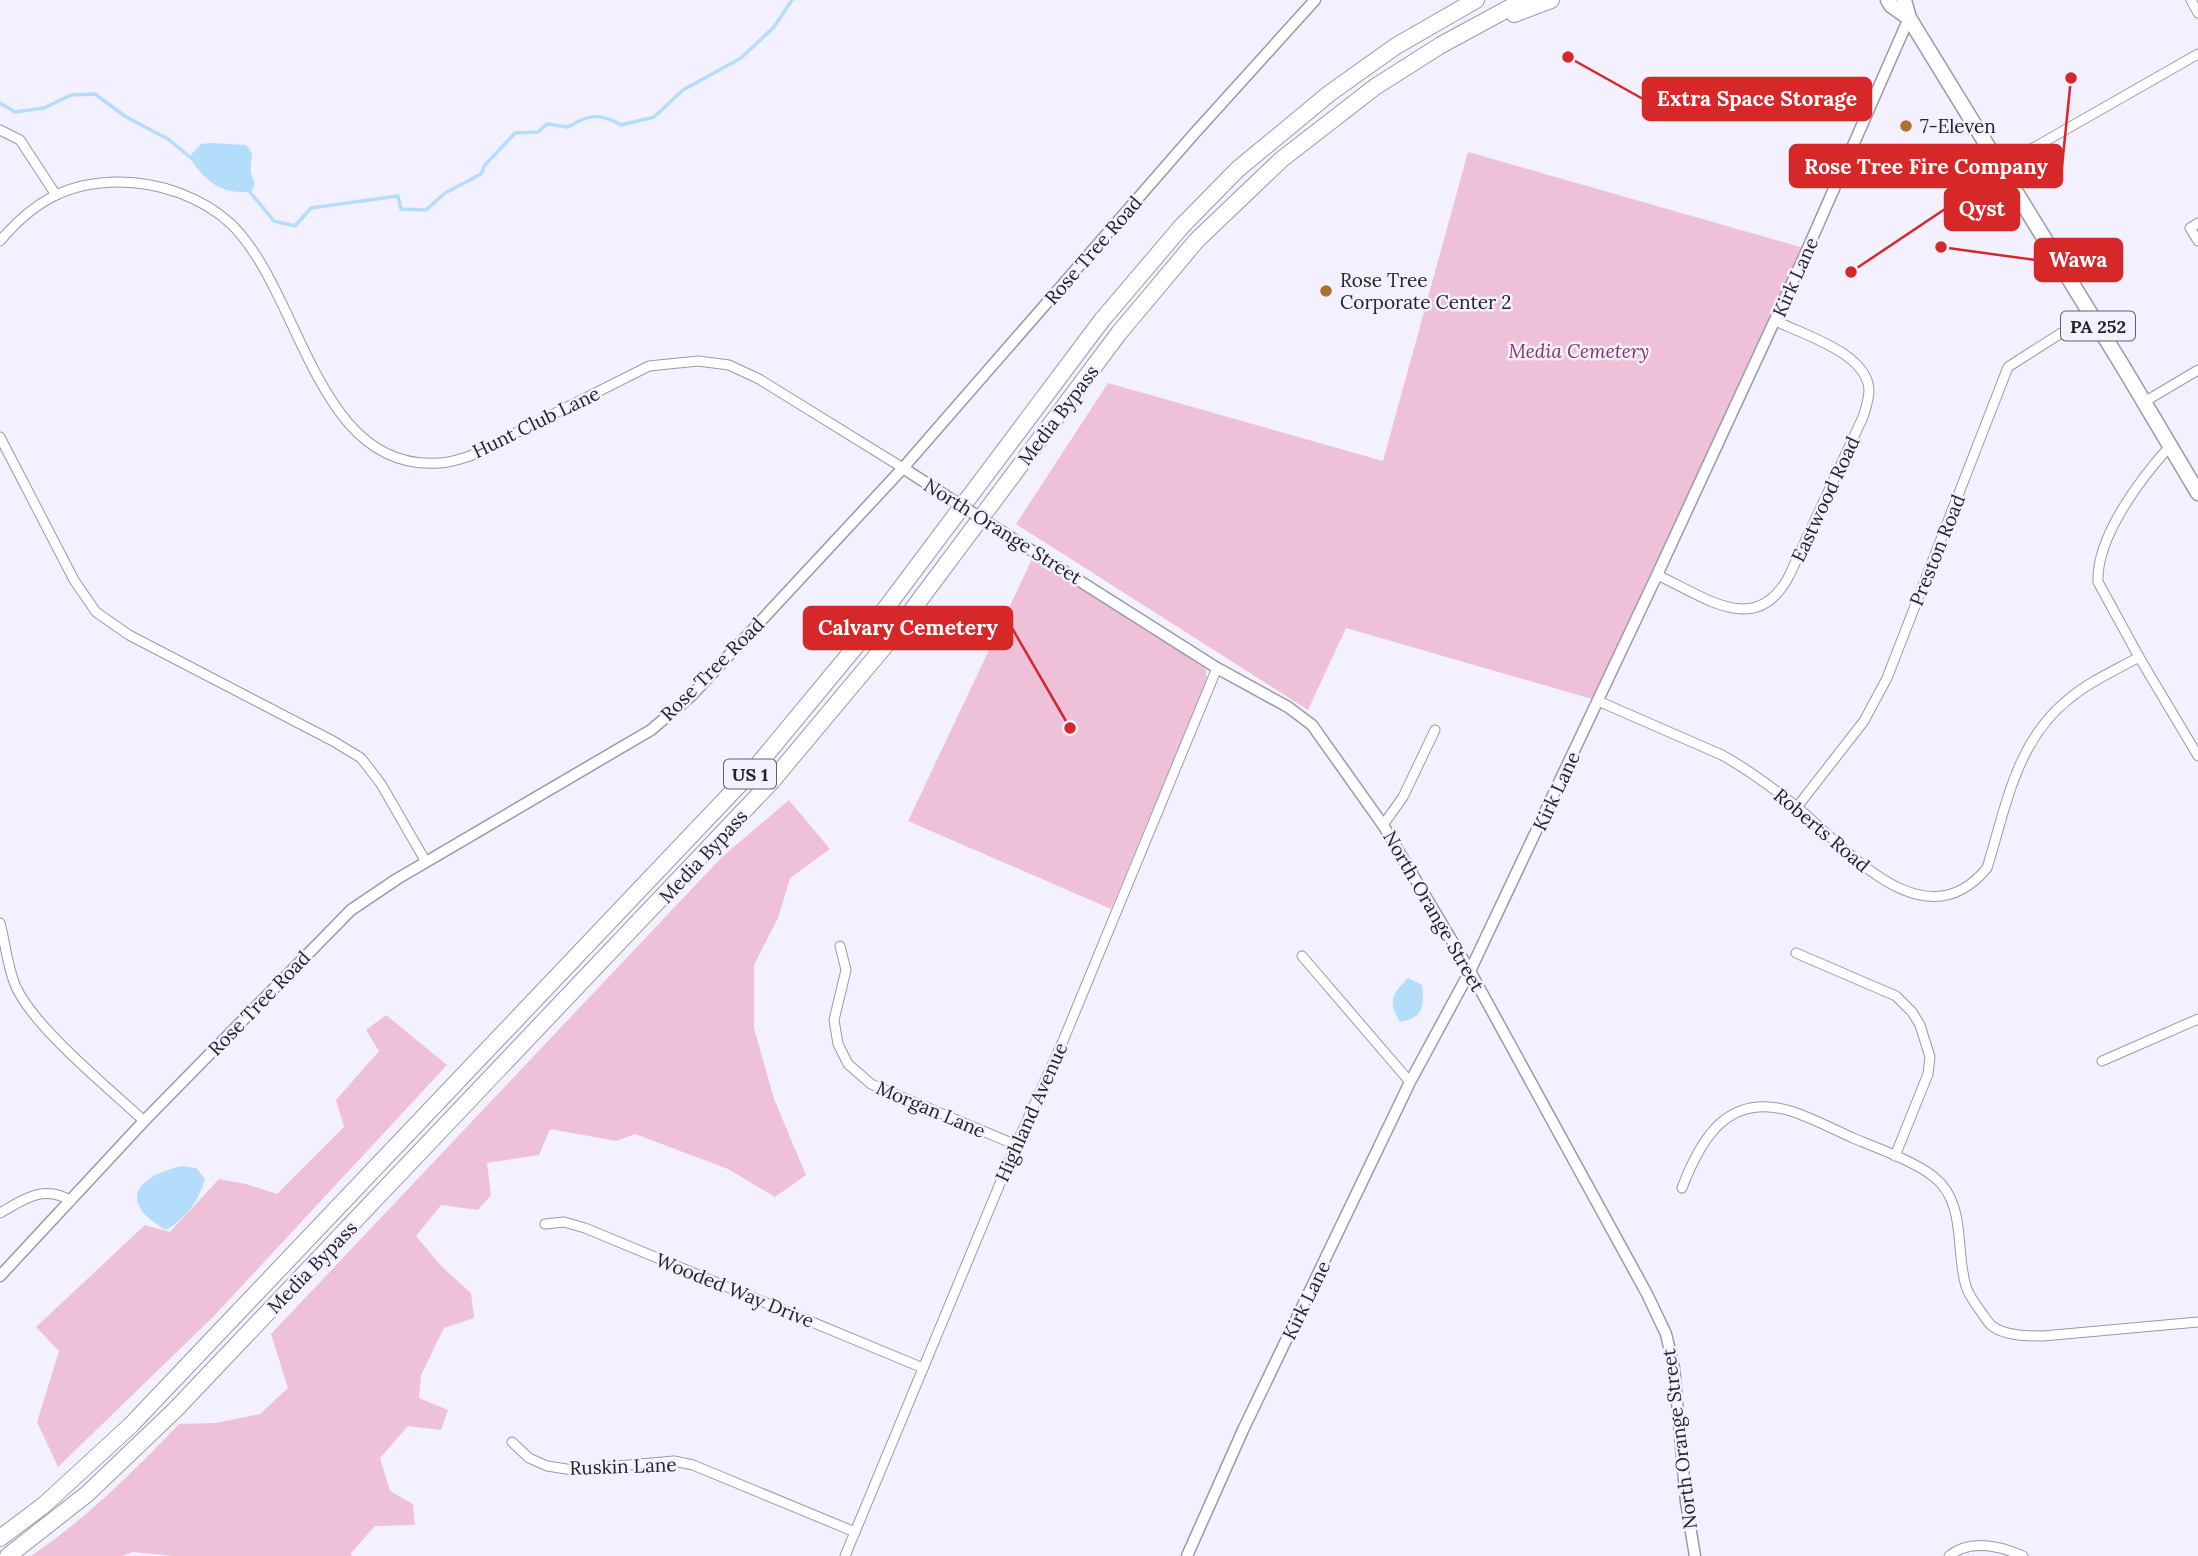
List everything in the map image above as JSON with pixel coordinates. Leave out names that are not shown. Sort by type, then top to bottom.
[{"type":"highway","points":[[1363,69],[1454,0]]},
{"type":"highway","name":"Media Bypass","points":[[0,1538],[54,1496],[131,1424],[716,811],[796,722],[857,647],[1102,320],[1154,256],[1238,169],[1298,118],[1363,69],[1476,0]]},
{"type":"highway","name":"Media Bypass","points":[[8,1556],[87,1494],[165,1420],[764,790],[874,660],[1119,333],[1198,240],[1253,185],[1312,134],[1375,86],[1441,44],[1524,0]]},
{"type":"highway","points":[[1441,44],[1551,0]]},
{"type":"main road","name":"PA 252","points":[[1888,0],[1909,18]]},
{"type":"main road","name":"PA 252","points":[[1905,0],[1909,18],[2198,493]]},
{"type":"street","name":"Rose Tree Road","points":[[0,1276],[144,1121],[351,911],[397,879],[665,719],[691,696],[903,468],[1193,135],[1315,0]]},
{"type":"street","points":[[2191,0],[2198,13]]},
{"type":"street","name":"Kirk Lane","points":[[1186,1556],[1243,1430],[1410,1082],[1471,971],[1598,701],[1776,321],[1909,18]]},
{"type":"street","points":[[2000,167],[2198,54]]},
{"type":"street","points":[[0,130],[20,141],[56,195]]},
{"type":"street","name":"Hunt Club Lane","points":[[0,241],[33,208],[56,195],[94,183],[133,182],[169,190],[205,204],[231,224],[256,254],[336,409],[356,434],[376,450],[408,461],[440,463],[470,456],[649,366],[698,361],[729,365],[759,379],[903,468]]},
{"type":"street","points":[[2194,225],[2198,242]]},
{"type":"street","name":"Preston Road","points":[[1797,807],[1864,721],[1887,678],[2008,367],[2091,314]]},
{"type":"street","name":"Eastwood Road","points":[[1657,575],[1727,607],[1747,610],[1766,604],[1780,592],[1789,576],[1863,417],[1869,389],[1865,375],[1856,362],[1776,321]]},
{"type":"street","points":[[2144,402],[2198,370]]},
{"type":"street","points":[[0,437],[74,580],[96,612],[129,635],[361,758],[400,813],[426,862]]},
{"type":"street","points":[[2170,446],[2135,489],[2109,536],[2098,568],[2098,582],[2198,756]]},
{"type":"street","name":"North Orange Street","points":[[903,468],[1217,668],[1251,685],[1312,725],[1383,824],[1471,971],[1641,1283],[1666,1334],[1674,1368],[1686,1502],[1695,1556]]},
{"type":"street","name":"Roberts Road","points":[[1598,701],[1741,765],[1797,807],[1866,868],[1882,878],[1927,897],[1942,897],[1961,892],[1987,868],[2018,764],[2035,734],[2070,697],[2139,657]]},
{"type":"street","name":"Highland Avenue","points":[[845,1556],[1217,668]]},
{"type":"street","points":[[1383,824],[1403,797],[1435,730]]},
{"type":"street","points":[[0,923],[14,983],[29,1008],[51,1033],[144,1121]]},
{"type":"street","name":"Morgan Lane","points":[[840,946],[846,970],[834,1020],[838,1044],[848,1064],[871,1084],[1016,1145]]},
{"type":"street","points":[[1796,953],[1896,996],[1912,1012],[1920,1025],[1930,1057],[1928,1074],[1895,1156]]},
{"type":"street","points":[[1302,956],[1410,1082]]},
{"type":"street","points":[[2102,1061],[2198,1019]]},
{"type":"street","points":[[1682,1188],[1691,1164],[1709,1133],[1726,1119],[1745,1109],[1768,1108],[1793,1112],[1895,1156],[1935,1177],[1948,1196],[1957,1220],[1966,1289],[1992,1327],[2020,1335],[2043,1336],[2198,1322]]},
{"type":"street","points":[[0,1213],[42,1193],[58,1193],[71,1201]]},
{"type":"street","name":"Wooded Way Drive","points":[[545,1224],[564,1222],[585,1228],[923,1368]]},
{"type":"street","name":"Ruskin Lane","points":[[512,1442],[529,1458],[547,1466],[573,1470],[674,1461],[693,1465],[855,1532]]},
{"type":"street","points":[[1950,1555],[1971,1546],[1998,1547],[2023,1556]]},
{"type":"green space","name":"Media Cemetery","points":[[1468,152],[1804,248],[1592,699],[1346,628],[1308,710],[1016,524],[1108,383],[1383,461]]},
{"type":"green space","points":[[1033,557],[1201,664],[1206,670],[1207,680],[1111,909],[908,821]]},
{"type":"green space","points":[[789,800],[830,849],[790,878],[778,918],[754,965],[754,1028],[774,1099],[806,1175],[775,1197],[728,1169],[635,1134],[616,1141],[550,1129],[539,1155],[487,1163],[491,1195],[478,1210],[441,1205],[416,1236],[443,1268],[471,1293],[474,1318],[444,1328],[421,1375],[419,1398],[448,1410],[441,1430],[408,1426],[380,1458],[390,1491],[413,1504],[415,1525],[375,1526],[351,1553],[352,1556],[173,1556],[133,1552],[122,1556],[31,1556],[90,1511],[179,1424],[216,1423],[260,1414],[288,1388],[271,1334],[722,857]]},
{"type":"green space","points":[[386,1015],[447,1065],[214,1316],[58,1467],[37,1422],[59,1351],[36,1327],[145,1225],[170,1232],[219,1179],[277,1194],[344,1127],[336,1100],[379,1051],[366,1030]]},
{"type":"water","points":[[201,144],[246,145],[252,155],[251,174],[255,184],[251,192],[231,191],[215,185],[195,166],[189,157]]},
{"type":"water","points":[[1408,978],[1422,985],[1422,1005],[1418,1014],[1400,1022],[1393,999]]},
{"type":"water","points":[[182,1166],[196,1168],[205,1179],[191,1208],[166,1230],[141,1210],[137,1200],[138,1192],[143,1184],[153,1177]]},
{"type":"waterway","points":[[249,191],[274,221],[295,226],[311,208],[398,196],[401,209],[426,210],[445,193],[481,174],[485,165],[515,133],[538,132],[547,124],[568,127],[588,117],[607,118],[621,125],[654,117],[683,90],[741,58],[774,27],[792,0]]},
{"type":"waterway","points":[[0,103],[15,112],[44,108],[71,95],[95,94],[126,117],[168,139],[191,158]]},
{"type":"place","name":"Extra Space Storage","points":[[1568,57]]},
{"type":"place","name":"Rose Tree Fire Company","points":[[2071,78]]},
{"type":"place","name":"7-Eleven","points":[[1906,126]]},
{"type":"place","name":"Wawa","points":[[1941,247]]},
{"type":"place","name":"Qyst","points":[[1851,272]]},
{"type":"place","name":"Rose Tree Corporate Center 2","points":[[1326,291]]},
{"type":"place","name":"Calvary Cemetery","points":[[1070,728]]}]
